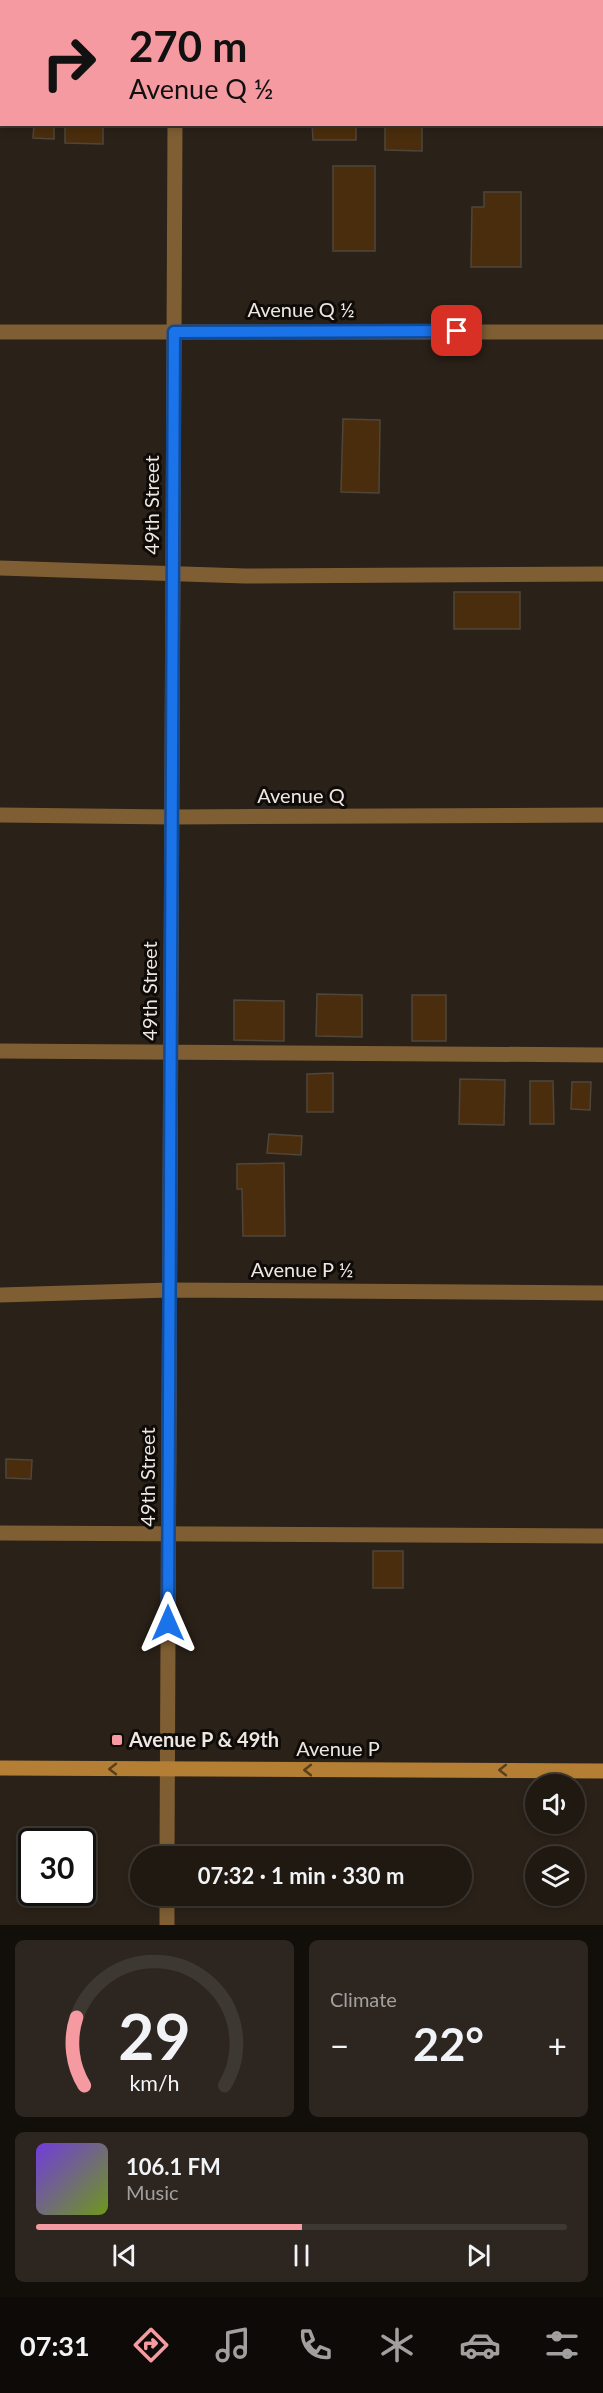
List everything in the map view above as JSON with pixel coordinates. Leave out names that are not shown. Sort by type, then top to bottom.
[{"type":"main road","name":"Avenue P","points":[[0,1768],[603,1771]]},
{"type":"street","name":"49th Street","points":[[167,1846],[175,126]]},
{"type":"street","name":"Avenue Q ½","points":[[0,332],[603,332]]},
{"type":"street","points":[[0,568],[245,576],[603,574]]},
{"type":"street","name":"Avenue Q","points":[[0,815],[172,817],[603,815]]},
{"type":"street","points":[[0,1051],[603,1055]]},
{"type":"street","name":"Avenue P ½","points":[[0,1295],[170,1290],[603,1293]]},
{"type":"street","points":[[0,1533],[603,1536]]},
{"type":"street","points":[[167,1906],[167,1925]]},
{"type":"building","points":[[34,126],[54,126],[54,139],[33,138]]},
{"type":"building","points":[[65,126],[103,126],[103,144],[65,143]]},
{"type":"building","points":[[312,126],[356,126],[356,140],[313,140]]},
{"type":"building","points":[[385,126],[422,126],[422,151],[385,150]]},
{"type":"building","points":[[333,166],[375,166],[375,251],[333,251]]},
{"type":"building","points":[[484,192],[521,192],[521,267],[471,267],[472,207],[484,207]]},
{"type":"building","points":[[343,419],[380,420],[379,493],[341,492]]},
{"type":"building","points":[[454,592],[520,592],[520,629],[454,629]]},
{"type":"building","points":[[317,994],[362,995],[362,1037],[316,1036]]},
{"type":"building","points":[[412,995],[446,995],[446,1041],[412,1041]]},
{"type":"building","points":[[234,1000],[284,1001],[284,1041],[234,1040]]},
{"type":"building","points":[[333,1073],[333,1112],[307,1112],[307,1074]]},
{"type":"building","points":[[460,1079],[505,1080],[504,1125],[459,1124]]},
{"type":"building","points":[[530,1081],[553,1081],[554,1124],[530,1124]]},
{"type":"building","points":[[572,1082],[591,1082],[590,1110],[571,1109]]},
{"type":"building","points":[[269,1134],[302,1136],[301,1155],[267,1153]]},
{"type":"building","points":[[284,1163],[285,1236],[243,1236],[242,1189],[237,1189],[237,1164]]},
{"type":"building","points":[[6,1459],[32,1460],[31,1479],[6,1478]]},
{"type":"building","points":[[373,1551],[403,1551],[403,1588],[373,1588]]},
{"type":"place","name":"Avenue P & 49th","points":[[117,1740]]},
{"type":"route","points":[[168,1623],[174,332],[457,331]]}]
